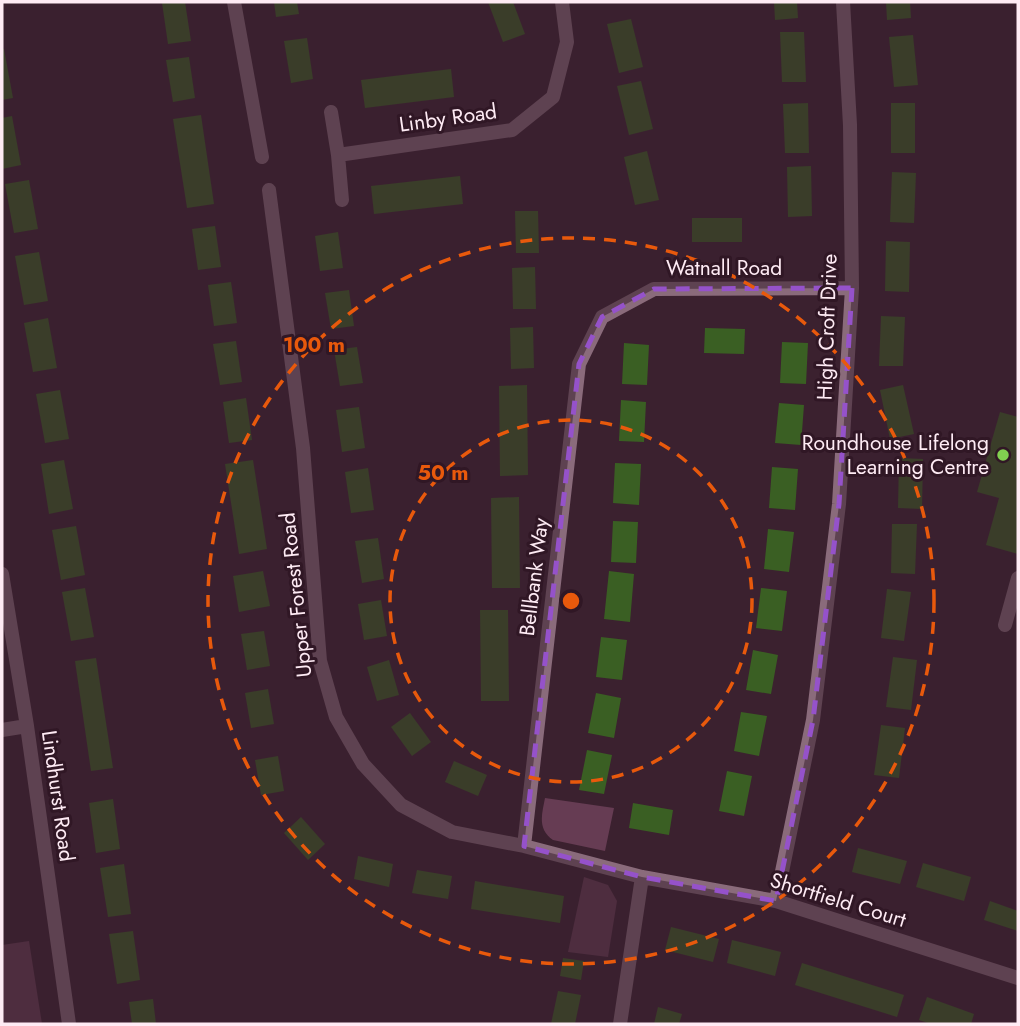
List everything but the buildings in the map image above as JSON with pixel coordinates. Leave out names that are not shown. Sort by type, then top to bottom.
[{"type":"street","points":[[234,2],[262,157]]},
{"type":"street","name":"Linby Road","points":[[338,155],[512,130],[553,97],[567,42],[562,2]]},
{"type":"street","name":"High Croft Drive","points":[[776,901],[813,720],[839,504],[852,288],[850,125],[843,2]]},
{"type":"street","points":[[331,112],[342,200]]},
{"type":"street","name":"Upper Forest Road","points":[[269,190],[303,448],[320,661],[336,717],[363,764],[401,805],[452,832],[524,846],[642,877]]},
{"type":"street","name":"Watnall Road","points":[[602,317],[654,289],[852,288]]},
{"type":"street","name":"Bellbank Way","points":[[524,846],[579,364],[602,317]]},
{"type":"street","name":"Lindhurst Road","points":[[2,574],[27,726],[69,1024]]},
{"type":"street","points":[[1005,625],[1018,578]]},
{"type":"street","points":[[2,730],[27,726]]},
{"type":"street","points":[[620,1024],[642,877]]},
{"type":"street","name":"Shortfield Court","points":[[642,877],[776,901],[1018,978]]},
{"type":"highlighted area","points":[[852,288],[839,504],[813,720],[776,901],[642,877],[524,846],[579,364],[602,317],[654,289]]},
{"type":"shaded area","points":[[545,798],[614,808],[605,851],[553,840],[548,836],[542,821]]},
{"type":"shaded area","points":[[584,877],[608,885],[617,901],[608,957],[568,952]]},
{"type":"shaded area","points":[[29,941],[42,1024],[2,1024],[2,945]]},
{"type":"place","name":"Roundhouse Lifelong Learning Centre","points":[[1003,455]]}]
